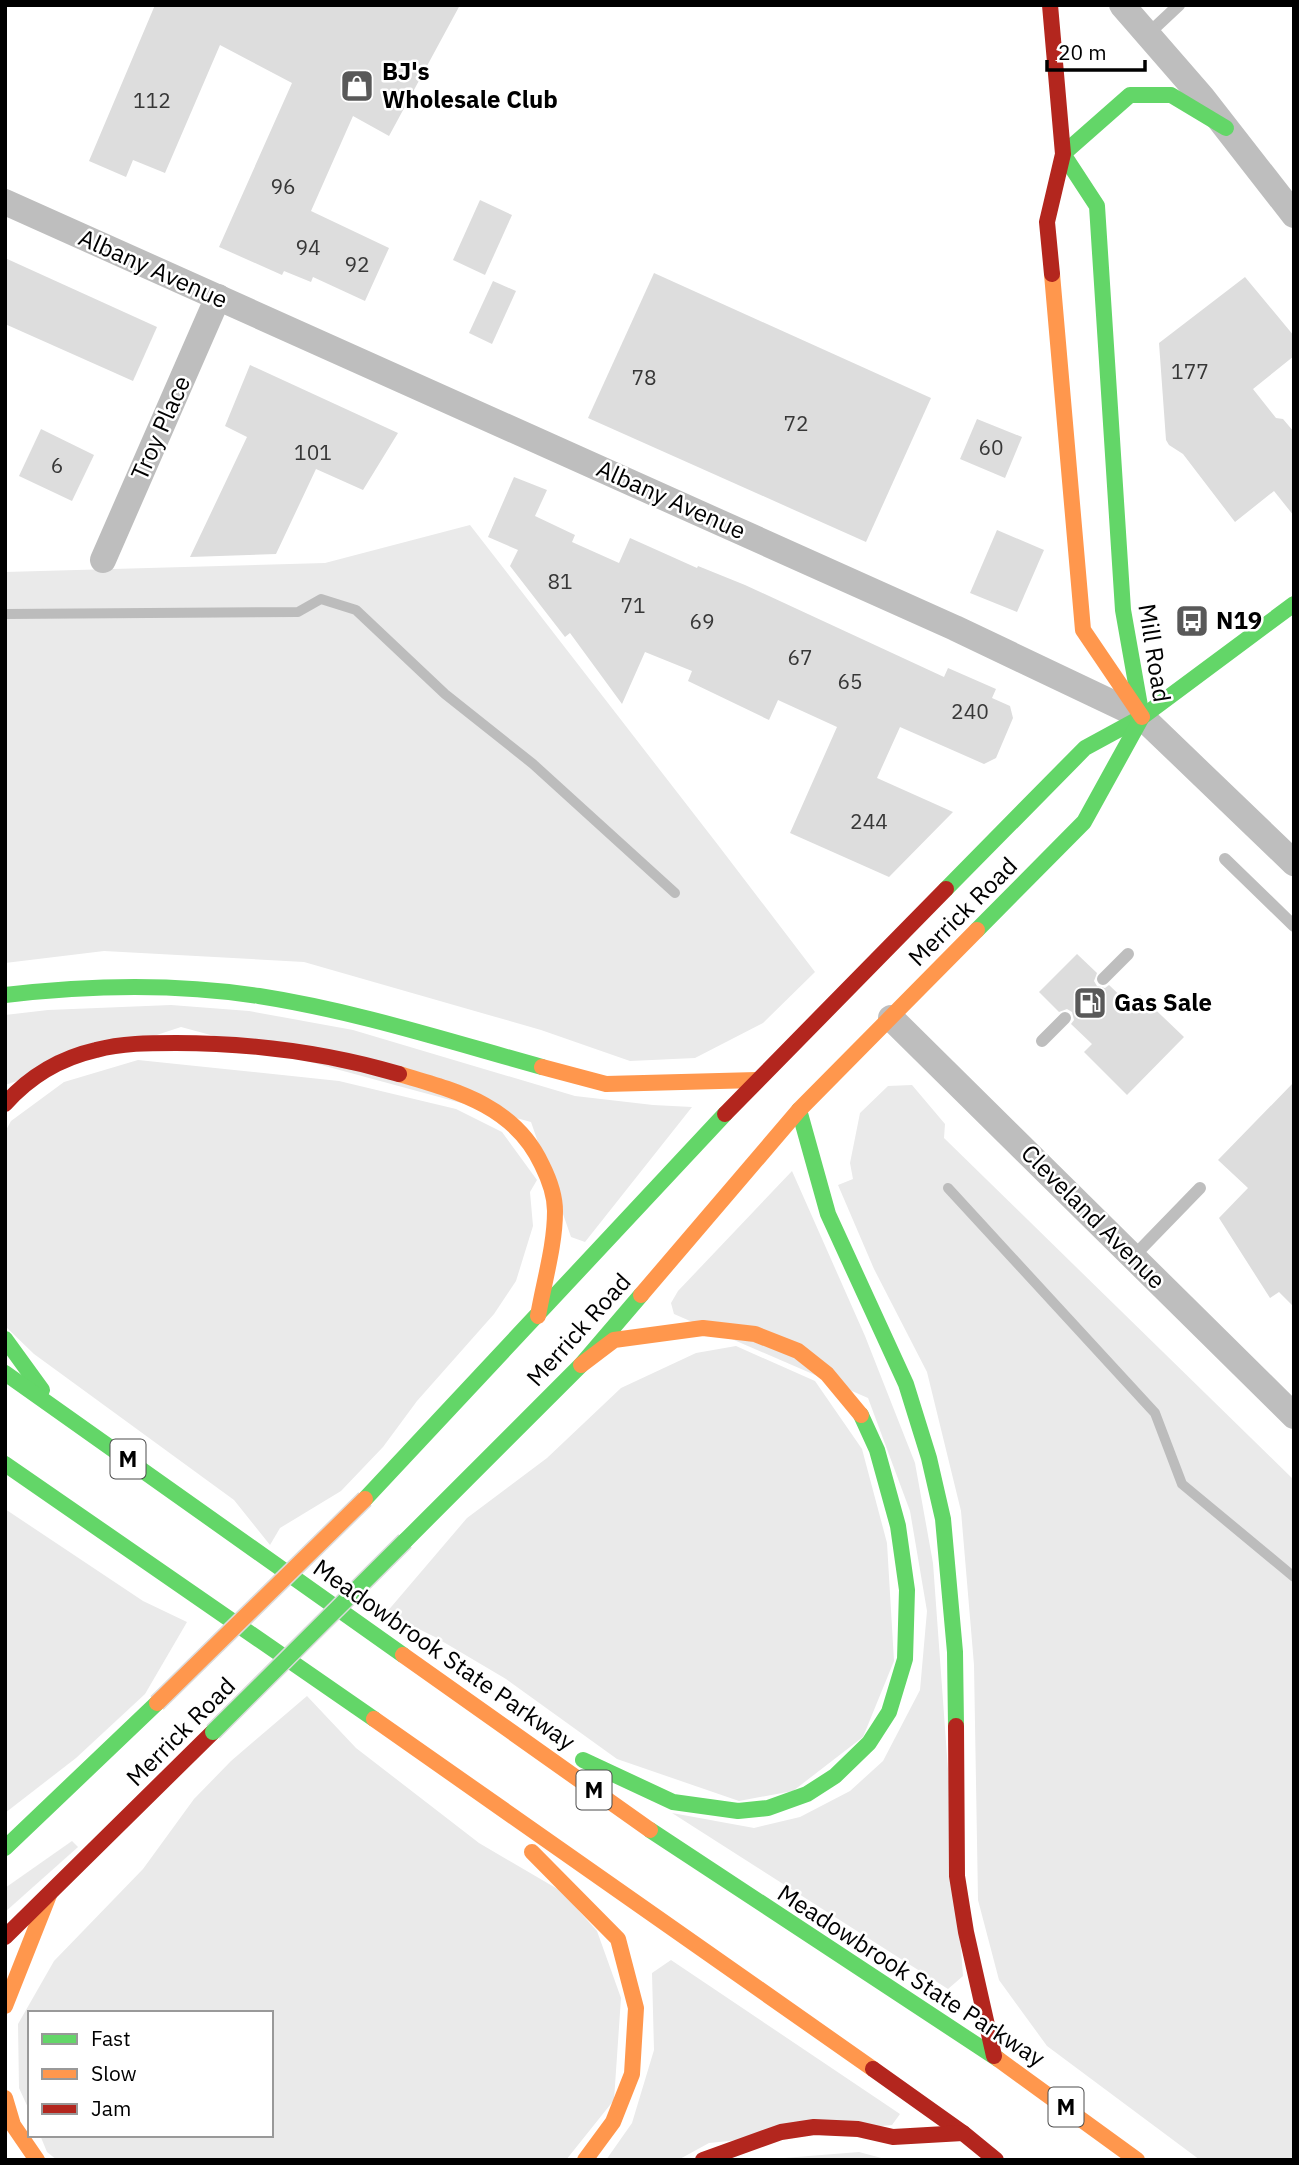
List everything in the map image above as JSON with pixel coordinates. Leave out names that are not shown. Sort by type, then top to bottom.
[{"type":"main road","name":"Mill Road","points":[[1050,5],[1063,154],[1047,222],[1083,630],[1142,717]]},
{"type":"main road","points":[[1063,154],[1130,94],[1171,95],[1226,128]]},
{"type":"main road","name":"Mill Road","points":[[1063,154],[1097,206],[1123,610],[1142,717]]},
{"type":"main road","name":"Merrick Road","points":[[5,1848],[365,1499],[757,1080],[1085,748],[1142,717],[1294,604]]},
{"type":"main road","name":"Merrick Road","points":[[5,1937],[581,1365],[799,1110],[1084,822],[1142,717]]},
{"type":"main road","points":[[5,995],[113,986],[204,990],[259,996],[359,1017],[606,1084],[757,1080]]},
{"type":"main road","points":[[5,1104],[44,1070],[92,1050],[143,1042],[242,1044],[304,1052],[403,1074],[491,1107],[523,1133],[548,1178],[556,1210],[538,1316]]},
{"type":"main road","points":[[799,1110],[828,1214],[905,1384],[929,1458],[943,1519],[955,1652],[957,1876],[966,1932],[994,2056]]},
{"type":"main road","points":[[496,1719],[673,1802],[738,1811],[768,1808],[807,1794],[825,1783],[869,1743],[889,1712],[905,1659],[907,1590],[894,1513],[877,1450],[862,1416],[827,1374],[798,1351],[755,1334],[703,1328],[614,1340],[581,1365]]},
{"type":"main road","points":[[5,1339],[53,1406]]},
{"type":"main road","name":"Meadowbrook State Parkway","points":[[5,1373],[687,1856],[994,2056],[1137,2160]]},
{"type":"main road","points":[[5,1464],[459,1778],[963,2133],[996,2160]]},
{"type":"main road","points":[[5,1472],[35,1486]]},
{"type":"main road","points":[[459,1778],[618,1939],[636,2008],[632,2074],[613,2122],[585,2160]]},
{"type":"main road","points":[[5,2006],[50,1895]]},
{"type":"main road","points":[[5,2098],[13,2125],[37,2160]]},
{"type":"main road","points":[[703,2160],[781,2132],[814,2127],[858,2129],[893,2137],[963,2133]]},
{"type":"street","points":[[1122,5],[1202,97],[1294,215]]},
{"type":"street","name":"Albany Avenue","points":[[5,202],[979,639],[1142,717],[1294,863]]},
{"type":"street","name":"Troy Place","points":[[103,560],[218,297]]},
{"type":"street","name":"Cleveland Avenue","points":[[891,1018],[1294,1416]]},
{"type":"lane","points":[[1147,35],[1180,5]]},
{"type":"lane","points":[[1225,859],[1294,926]]},
{"type":"lane","points":[[1103,979],[1128,954]]},
{"type":"lane","points":[[1042,1041],[1065,1018]]},
{"type":"lane","points":[[1133,1257],[1200,1188]]},
{"type":"shaded area","points":[[470,525],[815,972],[763,1023],[695,1058],[630,1061],[541,1030],[304,962],[104,951],[5,963],[5,572],[325,563]]},
{"type":"shaded area","points":[[171,1005],[249,1011],[353,1030],[575,1096],[692,1107],[585,1242],[571,1237],[531,1122],[181,1027],[5,1085],[5,1015],[48,1010]]},
{"type":"shaded area","points":[[138,1060],[339,1081],[456,1109],[502,1132],[537,1180],[530,1192],[533,1226],[516,1281],[494,1314],[417,1401],[383,1447],[341,1491],[280,1528],[270,1545],[234,1500],[34,1354],[5,1326],[5,1132],[11,1121],[64,1082]]},
{"type":"shaded area","points":[[912,1085],[945,1124],[944,1138],[1294,1480],[1294,2160],[1200,2160],[1047,2046],[999,1980],[978,1900],[974,1665],[961,1511],[927,1372],[874,1269],[838,1185],[853,1179],[850,1163],[860,1113],[888,1086]]},
{"type":"shaded area","points":[[792,1171],[865,1336],[915,1463],[933,1563],[963,1976],[948,1989],[672,1813],[754,1828],[800,1817],[850,1791],[883,1761],[920,1690],[927,1611],[910,1511],[868,1398],[674,1314],[671,1303],[678,1291]]},
{"type":"shaded area","points":[[736,1346],[815,1381],[862,1449],[887,1543],[894,1661],[863,1737],[793,1791],[739,1801],[617,1759],[506,1679],[435,1637],[386,1613],[467,1518],[547,1458],[621,1388],[696,1353]]},
{"type":"shaded area","points":[[5,1509],[143,1601],[187,1622],[145,1694],[76,1758],[5,1813]]},
{"type":"shaded area","points":[[307,1696],[356,1748],[479,1843],[561,1891],[597,1931],[621,1998],[614,2100],[566,2160],[57,2160],[47,2152],[41,2137],[273,2137],[273,2011],[28,2011],[28,2108],[19,2088],[18,2024],[54,1961],[143,1869],[194,1799],[231,1761]]},
{"type":"shaded area","points":[[72,1841],[78,1847],[5,1912],[5,1888]]},
{"type":"shaded area","points":[[671,1960],[900,2114],[892,2125],[709,2143],[678,2160],[606,2160],[632,2123],[654,2050],[652,1973]]},
{"type":"shaded area","points":[[859,2152],[889,2160],[758,2160]]},
{"type":"building","points":[[155,5],[460,5],[389,136],[353,116],[311,211],[389,248],[365,301],[313,277],[311,282],[284,271],[282,275],[219,247],[292,83],[220,45],[165,173],[133,160],[126,177],[89,161]]},
{"type":"building","points":[[480,200],[512,215],[485,275],[453,260]]},
{"type":"building","points":[[5,258],[157,327],[133,381],[5,324]]},
{"type":"building","points":[[654,273],[931,398],[866,542],[588,418]]},
{"type":"building","points":[[1245,277],[1294,336],[1294,356],[1253,389],[1276,418],[1283,419],[1294,432],[1294,516],[1274,491],[1235,522],[1183,454],[1166,440],[1159,343]]},
{"type":"building","points":[[493,281],[516,291],[492,344],[469,333]]},
{"type":"building","points":[[250,365],[398,433],[363,490],[316,469],[276,554],[190,557],[247,437],[225,426]]},
{"type":"building","points":[[977,419],[1022,437],[1005,478],[960,459]]},
{"type":"building","points":[[41,429],[94,455],[72,501],[19,476]]},
{"type":"building","points":[[514,477],[547,490],[535,516],[575,535],[572,542],[619,563],[630,538],[697,568],[698,566],[745,585],[944,677],[948,668],[996,689],[992,698],[1010,706],[1013,718],[996,758],[984,764],[900,727],[877,778],[953,812],[889,877],[790,833],[837,727],[778,700],[769,720],[688,681],[692,671],[645,652],[622,704],[570,633],[565,637],[510,566],[518,550],[488,537]]},
{"type":"building","points":[[997,530],[1044,550],[1017,612],[970,593]]},
{"type":"building","points":[[1077,954],[1097,973],[1094,981],[1097,986],[1105,988],[1109,985],[1130,1005],[1140,995],[1184,1037],[1127,1095],[1084,1052],[1092,1044],[1071,1024],[1074,1020],[1072,1012],[1067,1009],[1059,1012],[1039,992]]},
{"type":"building","points":[[1294,1082],[1294,1307],[1279,1292],[1270,1298],[1219,1218],[1248,1188],[1218,1160]]},
{"type":"waterway","points":[[5,614],[298,612],[321,599],[356,610],[445,694],[533,764],[675,893]]},
{"type":"waterway","points":[[948,1188],[1155,1413],[1182,1484],[1294,1577]]},
{"type":"traffic: fast","points":[[1063,154],[1130,95],[1171,95],[1226,128]]},
{"type":"traffic: fast","points":[[1063,154],[1097,206],[1123,610],[1140,706]]},
{"type":"traffic: fast","points":[[946,889],[1085,748],[1142,717],[1294,604]]},
{"type":"traffic: fast","points":[[977,930],[1084,822],[1142,717]]},
{"type":"traffic: fast","points":[[5,995],[68,989],[164,987],[259,996],[366,1018],[542,1067]]},
{"type":"traffic: fast","points":[[799,1110],[828,1214],[906,1384],[929,1458],[943,1519],[955,1652],[956,1726]]},
{"type":"traffic: fast","points":[[365,1499],[725,1114]]},
{"type":"traffic: fast","points":[[405,1541],[581,1365],[641,1295]]},
{"type":"traffic: fast","points":[[5,1339],[42,1390]]},
{"type":"traffic: fast","points":[[5,1373],[403,1655]]},
{"type":"traffic: fast","points":[[583,1760],[673,1802],[738,1811],[768,1808],[807,1794],[835,1776],[869,1743],[889,1712],[905,1659],[907,1590],[898,1526],[877,1450],[861,1415]]},
{"type":"traffic: fast","points":[[5,1464],[374,1719]]},
{"type":"traffic: fast","points":[[213,1732],[405,1541]]},
{"type":"traffic: fast","points":[[5,1848],[157,1703]]},
{"type":"traffic: fast","points":[[650,1830],[998,2059]]},
{"type":"traffic: slow","points":[[1052,274],[1083,630],[1142,717]]},
{"type":"traffic: slow","points":[[641,1295],[799,1110],[977,930]]},
{"type":"traffic: slow","points":[[542,1067],[606,1084],[757,1080]]},
{"type":"traffic: slow","points":[[399,1074],[463,1095],[500,1115],[516,1128],[542,1165],[554,1199],[555,1224],[538,1316]]},
{"type":"traffic: slow","points":[[581,1365],[614,1340],[703,1328],[755,1334],[798,1351],[827,1374],[861,1415]]},
{"type":"traffic: slow","points":[[157,1703],[365,1499]]},
{"type":"traffic: slow","points":[[403,1655],[650,1830]]},
{"type":"traffic: slow","points":[[374,1719],[873,2069]]},
{"type":"traffic: slow","points":[[532,1852],[618,1939],[636,2008],[632,2074],[613,2122],[585,2160]]},
{"type":"traffic: slow","points":[[5,2006],[49,1895]]},
{"type":"traffic: slow","points":[[998,2059],[1137,2160]]},
{"type":"traffic: slow","points":[[5,2098],[13,2125],[37,2160]]},
{"type":"traffic: jam","points":[[1050,5],[1063,154],[1047,222],[1052,274]]},
{"type":"traffic: jam","points":[[725,1114],[946,889]]},
{"type":"traffic: jam","points":[[5,1104],[24,1085],[58,1063],[96,1050],[136,1044],[204,1043],[261,1047],[344,1060],[399,1074]]},
{"type":"traffic: jam","points":[[956,1726],[957,1876],[966,1932],[994,2056]]},
{"type":"traffic: jam","points":[[5,1937],[213,1732]]},
{"type":"traffic: jam","points":[[873,2069],[996,2160]]},
{"type":"traffic: jam","points":[[703,2160],[781,2132],[814,2127],[858,2129],[893,2137],[963,2133]]},
{"type":"place","name":"BJ's Wholesale Club","points":[[357,86]]},
{"type":"place","name":"N19","points":[[1192,621]]},
{"type":"place","name":"Gas Sale","points":[[1090,1003]]}]
